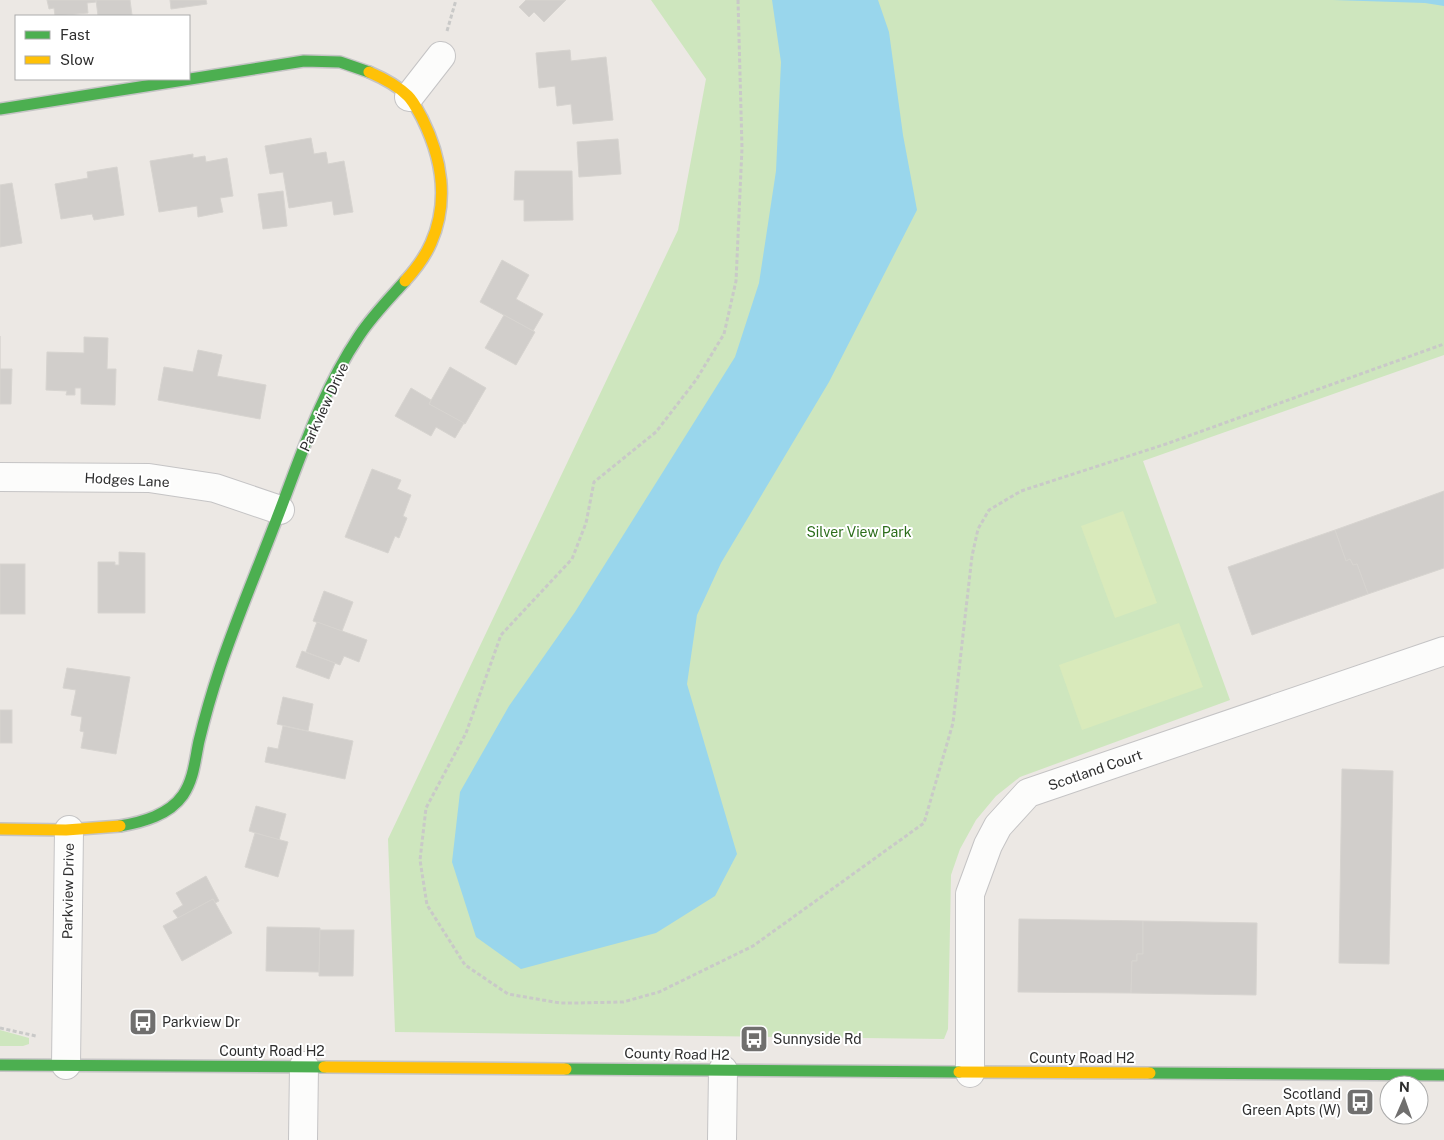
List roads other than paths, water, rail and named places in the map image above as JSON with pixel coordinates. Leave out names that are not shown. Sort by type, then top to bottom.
[{"type":"street","points":[[409,97],[441,56]]},
{"type":"street","name":"Parkview Drive","points":[[66,1065],[69,830],[120,827],[159,816],[176,804],[186,791],[193,770],[207,708],[222,661],[318,413],[359,335],[417,268],[430,245],[439,220],[443,191],[440,162],[432,136],[409,97],[383,79],[360,68],[332,61],[304,61],[190,79]]},
{"type":"street","name":"Parkview Drive","points":[[0,109],[184,80]]},
{"type":"street","name":"Hodges Lane","points":[[0,477],[149,478],[214,488],[280,510]]},
{"type":"street","name":"Scotland Court","points":[[970,1072],[970,894],[988,845],[998,826],[1028,793],[1444,652]]},
{"type":"street","points":[[0,829],[69,830]]},
{"type":"street","name":"County Road H2","points":[[0,1065],[1444,1075]]},
{"type":"street","points":[[302,1140],[304,1066]]},
{"type":"street","points":[[722,1140],[724,1070]]},
{"type":"water","points":[[772,0],[878,0],[889,32],[903,135],[917,210],[829,382],[721,563],[697,615],[687,684],[737,854],[715,896],[656,933],[521,969],[476,937],[452,862],[460,792],[509,706],[575,612],[735,357],[759,283],[776,171],[781,62]]},
{"type":"water","points":[[1333,0],[1444,0],[1444,6],[1425,3]]},
{"type":"place","name":"Parkview Dr","points":[[143,1022]]},
{"type":"place","name":"Sunnyside Rd","points":[[754,1039]]},
{"type":"place","name":"Scotland Green Apts (W)","points":[[1360,1102]]},
{"type":"park label","name":"Silver View Park","points":[[859,532]]}]
